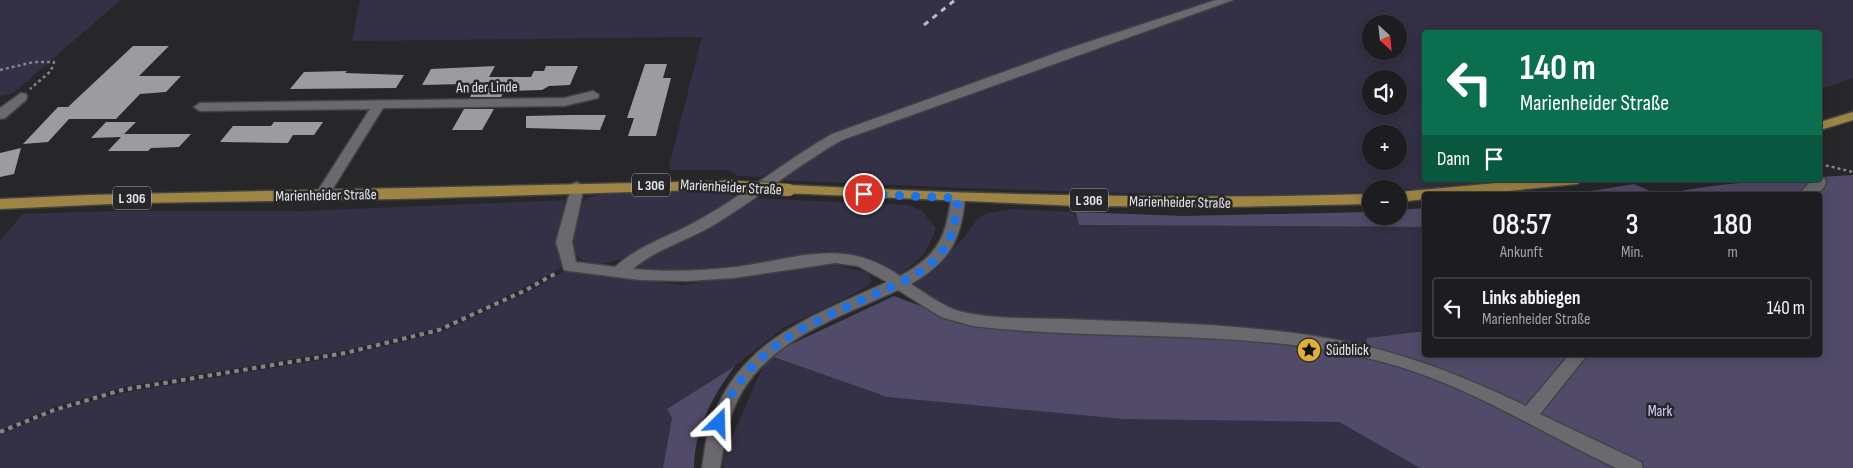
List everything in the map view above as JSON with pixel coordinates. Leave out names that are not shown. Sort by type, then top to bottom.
[{"type":"main road","points":[[1822,125],[1853,116]]},
{"type":"main road","points":[[1451,192],[1556,182]]},
{"type":"main road","name":"Marienheider Straße","points":[[0,204],[165,197],[322,195],[664,185],[725,186],[958,198],[1220,203],[1362,199]]},
{"type":"main road","points":[[1407,196],[1422,195]]},
{"type":"street","points":[[619,273],[625,266],[644,254],[711,220],[806,153],[837,137],[1072,52],[1227,0]]},
{"type":"street","name":"An der Linde","points":[[200,107],[564,102],[594,95]]},
{"type":"street","points":[[0,115],[21,97]]},
{"type":"street","points":[[322,195],[379,105]]},
{"type":"street","points":[[1809,192],[1819,184],[1818,182]]},
{"type":"street","points":[[577,188],[564,242],[569,266],[619,273],[672,276],[706,275],[760,269],[796,261],[845,258],[863,262],[882,272],[924,303],[963,318],[1050,326],[1236,332],[1342,346],[1392,357],[1433,371],[1529,415],[1592,450],[1634,468]]},
{"type":"street","points":[[711,468],[714,438],[724,407],[737,384],[757,361],[794,332],[899,284],[930,264],[943,250],[952,234],[958,198]]},
{"type":"street","points":[[1529,415],[1577,357]]},
{"type":"path","points":[[0,70],[34,62],[54,62],[50,70],[21,97]]},
{"type":"path","points":[[1822,164],[1853,172]]},
{"type":"path","points":[[0,432],[54,410],[122,390],[345,353],[439,330],[526,290],[569,266]]},
{"type":"shaded area","points":[[0,0],[121,0],[12,94],[0,96]]},
{"type":"shaded area","points":[[360,0],[1221,0],[836,134],[761,177],[738,176],[728,170],[671,170],[669,166],[702,37],[352,41]]},
{"type":"shaded area","points":[[1236,0],[1853,0],[1853,78],[1822,88],[1822,30],[1422,30],[1422,182],[1486,182],[1431,189],[1407,189],[1407,180],[1362,180],[1362,192],[1296,194],[1072,192],[772,180],[839,140]]},
{"type":"shaded area","points":[[665,190],[729,194],[736,197],[667,238],[626,257],[609,262],[588,263],[571,249],[576,216],[579,207],[585,201],[594,196],[619,191]]},
{"type":"shaded area","points":[[749,198],[908,205],[921,210],[936,228],[930,244],[922,255],[900,274],[860,256],[827,251],[759,263],[684,271],[644,271],[639,268],[641,262],[648,256]]},
{"type":"shaded area","points":[[565,200],[562,218],[564,266],[524,288],[439,328],[348,350],[124,387],[55,407],[0,430],[0,240],[23,214],[111,211],[303,211]]},
{"type":"shaded area","points":[[1013,209],[1076,212],[1079,225],[1422,227],[1422,331],[1367,338],[1363,349],[1080,323],[963,315],[926,301],[914,285],[937,267],[966,235],[976,220],[987,213]]},
{"type":"shaded area","points":[[835,265],[866,272],[872,281],[868,286],[846,298],[783,328],[735,366],[667,409],[672,418],[663,468],[0,468],[0,435],[53,412],[121,393],[344,356],[441,332],[534,289],[568,269],[590,274],[683,285],[764,271]]},
{"type":"shaded area","points":[[768,355],[887,397],[1124,418],[1339,422],[1421,468],[724,468],[723,457]]},
{"type":"green space","name":"Mark","points":[[1853,175],[1853,468],[1420,468],[1339,422],[1124,419],[887,397],[768,355],[894,296],[960,321],[1235,336],[1363,349],[1367,338],[1422,331],[1422,357],[1822,357],[1822,192],[1676,192],[1720,185],[1760,182],[1822,182],[1822,177]]},
{"type":"green space","points":[[1634,184],[1652,192],[1585,192]]},
{"type":"green space","points":[[1422,208],[1422,227],[1079,225],[1076,212],[1183,216],[1362,212],[1362,225],[1407,225],[1407,209]]},
{"type":"green space","points":[[735,366],[719,389],[706,414],[697,440],[694,468],[663,468],[672,418],[667,409]]},
{"type":"building","points":[[133,46],[169,46],[139,76],[181,76],[166,92],[140,94],[116,119],[69,119],[48,142],[23,144],[58,107],[68,107]]},
{"type":"building","points":[[645,64],[667,64],[663,78],[671,78],[656,136],[628,136],[634,118],[627,118]]},
{"type":"building","points":[[495,66],[489,77],[531,77],[534,71],[544,71],[546,66],[578,66],[570,85],[549,86],[542,90],[504,91],[501,97],[470,97],[476,86],[462,86],[464,84],[422,85],[431,69]]},
{"type":"building","points":[[347,71],[345,73],[404,75],[396,88],[290,89],[304,72]]},
{"type":"building","points":[[464,109],[494,109],[482,130],[452,130]]},
{"type":"building","points":[[606,115],[600,130],[526,128],[526,116]]},
{"type":"building","points":[[106,122],[136,122],[124,134],[191,134],[179,147],[151,148],[148,151],[108,151],[121,137],[91,138]]},
{"type":"building","points":[[274,122],[323,122],[314,135],[293,135],[288,143],[220,142],[233,126],[271,126]]},
{"type":"building","points":[[21,148],[14,174],[0,177],[0,153]]},
{"type":"railway","points":[[924,25],[955,0]]},
{"type":"place","name":"Südblick","points":[[1309,350]]},
{"type":"route","points":[[719,423],[724,407],[737,384],[757,361],[779,342],[823,317],[899,284],[930,264],[943,250],[952,234],[958,198],[864,194]]}]
